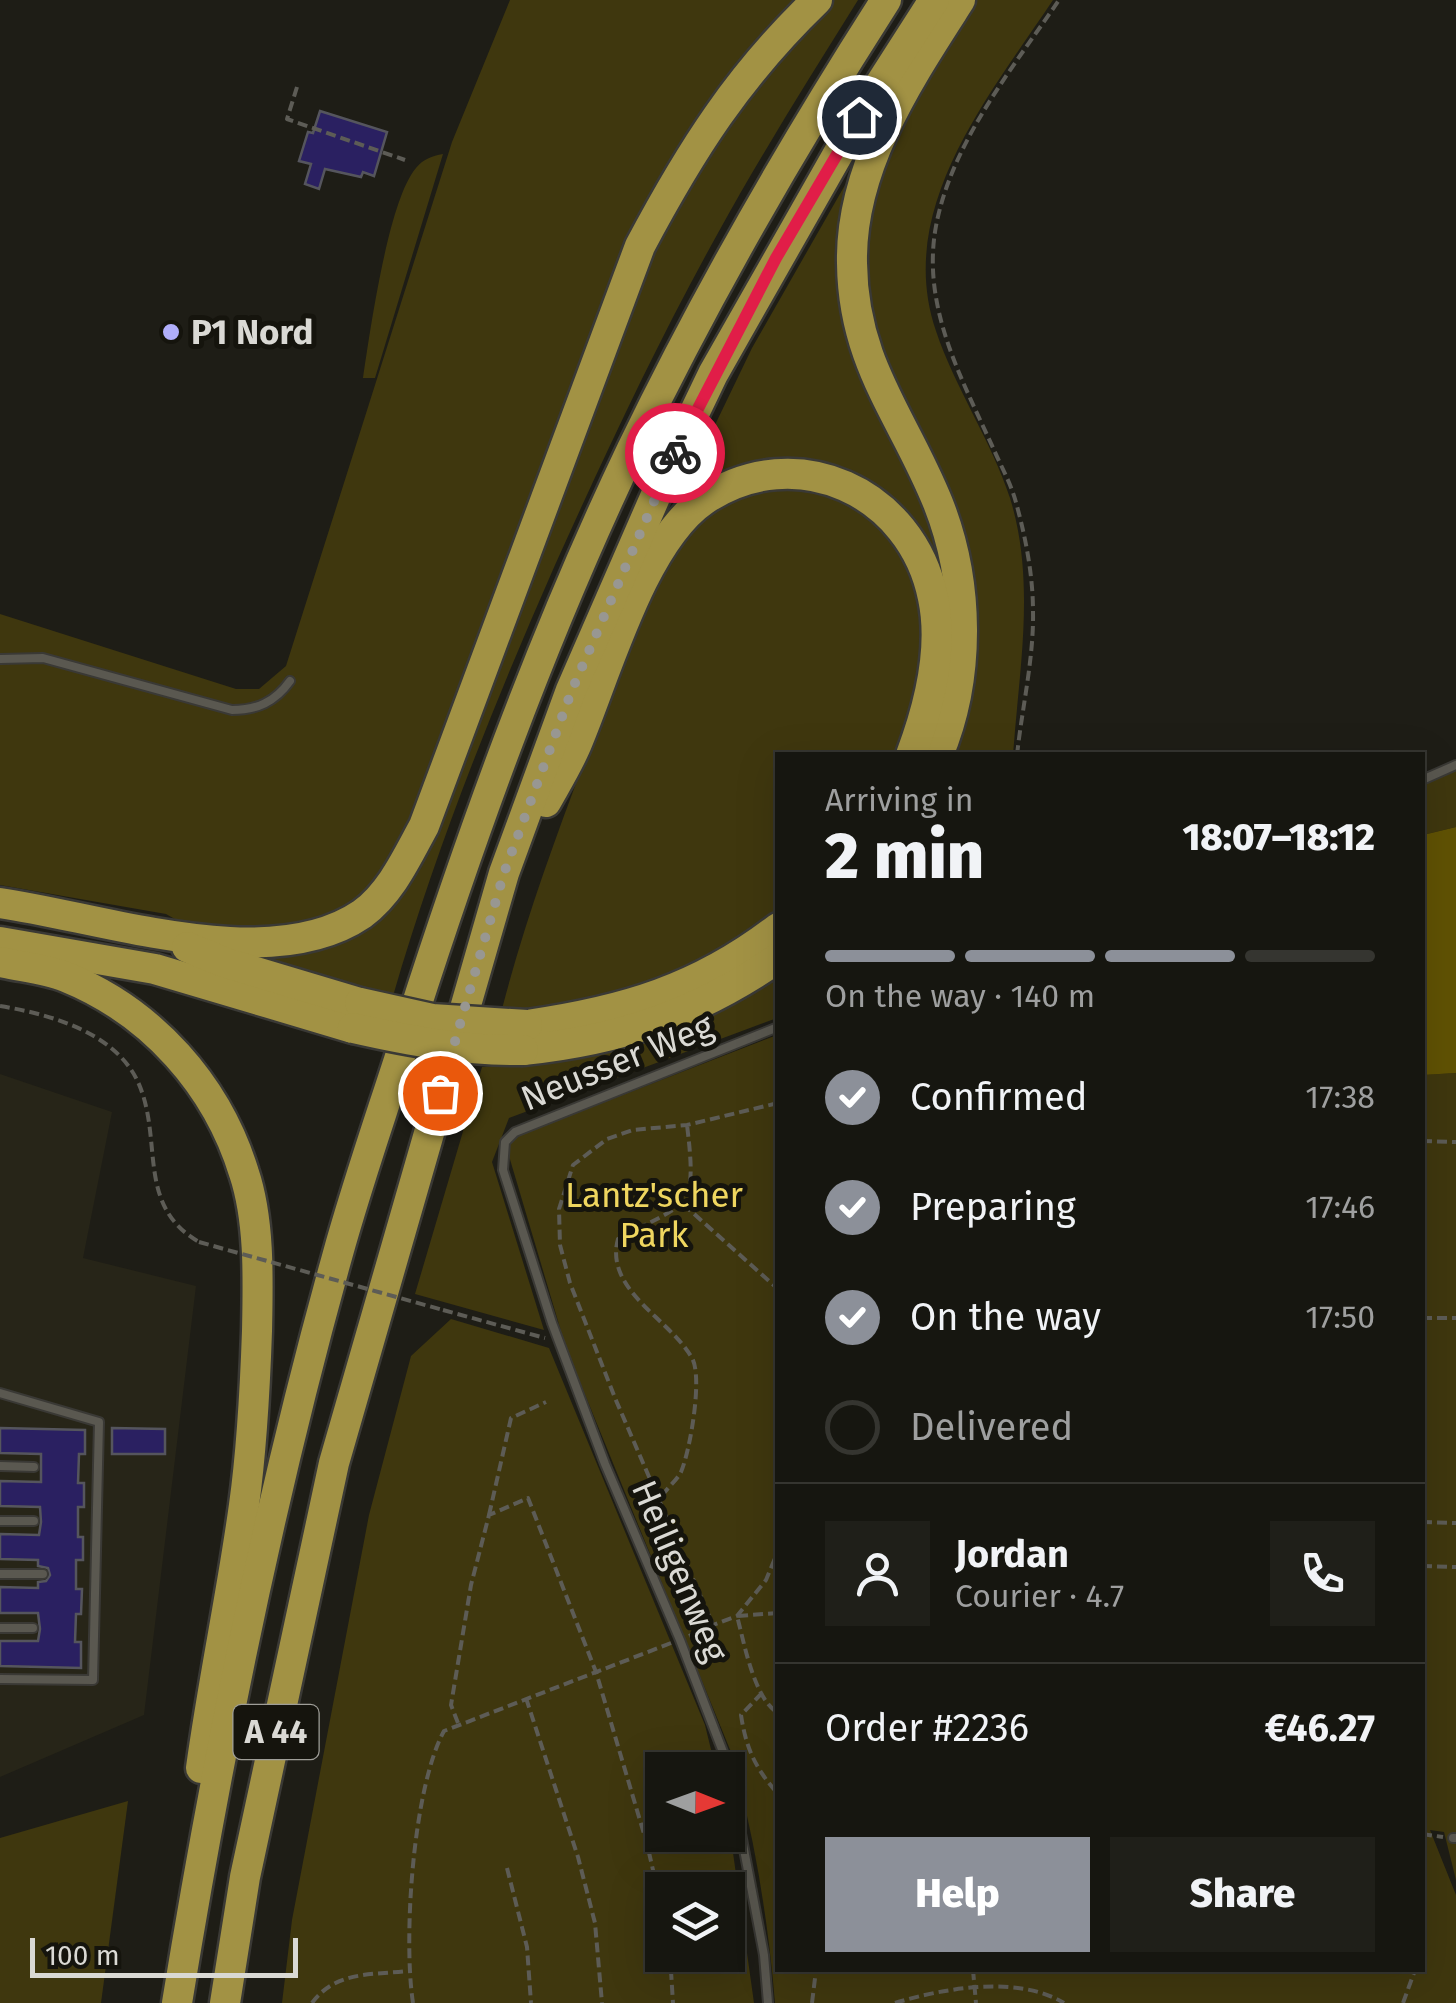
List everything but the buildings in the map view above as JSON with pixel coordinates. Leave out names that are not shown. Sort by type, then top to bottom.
[{"type":"highway","points":[[0,903],[147,931],[236,942],[285,943],[327,933],[364,912],[394,880],[424,826],[640,246],[678,174],[720,108],[774,42],[817,0]]},
{"type":"highway","name":"A 44","points":[[177,2003],[200,1866],[274,1498],[338,1254],[447,909],[534,677],[629,455],[739,242],[822,99],[886,0]]},
{"type":"highway","name":"A 44","points":[[225,2003],[245,1876],[334,1463],[504,873],[572,690],[713,374],[859,117],[934,0]]},
{"type":"highway","points":[[939,752],[961,656],[959,577],[937,500],[873,372],[859,328],[851,260],[867,175],[886,124],[960,0]]},
{"type":"highway","points":[[504,873],[574,751],[624,625],[656,557],[674,530],[702,501],[734,485],[772,474],[813,476],[858,490],[887,512],[907,534],[934,599],[936,634],[933,678],[912,752]]},
{"type":"highway","points":[[147,931],[429,1044],[487,1050],[582,1017],[639,1003],[740,957],[775,930]]},
{"type":"highway","points":[[0,942],[155,969],[357,1015]]},
{"type":"highway","points":[[525,1038],[576,1044],[666,1020],[710,1000],[775,960]]},
{"type":"highway","points":[[0,962],[64,976],[141,1019],[202,1082],[227,1127],[246,1176],[258,1302],[254,1394],[244,1504],[200,1772],[200,1866]]},
{"type":"lane","points":[[0,659],[43,658],[232,710],[262,706],[290,681]]},
{"type":"lane","points":[[1425,779],[1456,765]]},
{"type":"lane","name":"Neusser Weg","points":[[503,1170],[506,1142],[514,1132],[775,1028]]},
{"type":"lane","name":"Heiligenweg","points":[[503,1170],[600,1466],[680,1640],[728,1765],[764,1955],[768,2003]]},
{"type":"lane","points":[[0,1393],[99,1422],[93,1680],[0,1679]]},
{"type":"lane","points":[[0,1466],[34,1467]]},
{"type":"lane","points":[[0,1521],[34,1522]]},
{"type":"lane","points":[[0,1574],[43,1574]]},
{"type":"lane","points":[[0,1628],[33,1628]]},
{"type":"path","points":[[1018,752],[1033,612],[1027,551],[1014,496],[942,327],[934,292],[933,253],[942,203],[961,153],[1059,0]]},
{"type":"path","points":[[297,87],[287,120],[405,160]]},
{"type":"path","points":[[0,1006],[38,1012],[81,1030],[111,1047],[137,1079],[146,1106],[161,1206],[181,1232],[199,1242],[560,1342]]},
{"type":"path","points":[[714,1625],[615,1398],[570,1283],[560,1244],[559,1210],[573,1165],[606,1139],[634,1130],[687,1125],[775,1104]]},
{"type":"path","points":[[660,1498],[680,1472],[697,1404],[695,1362],[624,1280],[614,1256],[618,1238],[683,1204],[690,1187],[687,1125]]},
{"type":"path","points":[[1425,1141],[1456,1142]]},
{"type":"path","points":[[683,1204],[775,1286]]},
{"type":"path","points":[[1425,1318],[1456,1318]]},
{"type":"path","points":[[458,1723],[451,1705],[472,1585],[511,1418],[546,1402]]},
{"type":"path","points":[[488,1515],[528,1498],[596,1672],[653,1872]]},
{"type":"path","points":[[1425,1522],[1456,1523]]},
{"type":"path","points":[[737,1616],[766,1580],[775,1558]]},
{"type":"path","points":[[1425,1566],[1456,1566]]},
{"type":"path","points":[[413,2003],[408,1971],[411,1881],[425,1793],[436,1746],[444,1730],[737,1616],[775,1614]]},
{"type":"path","points":[[737,1616],[751,1669],[768,1708],[775,1711]]},
{"type":"path","points":[[762,1692],[741,1714],[746,1747],[757,1770],[775,1791]]},
{"type":"path","points":[[526,1698],[578,1857],[595,1923],[602,2003]]},
{"type":"path","points":[[1425,1834],[1454,1838]]},
{"type":"path","points":[[507,1868],[527,1948],[531,2003]]},
{"type":"path","points":[[312,2003],[321,1990],[341,1978],[408,1971]]},
{"type":"path","points":[[671,1972],[673,2003]]},
{"type":"path","points":[[812,2003],[816,1972]]},
{"type":"path","points":[[973,1972],[976,2003]]},
{"type":"path","points":[[1403,2003],[1414,1972]]},
{"type":"path","points":[[895,2003],[929,1993],[1013,1988],[1051,1995],[1064,2003]]},
{"type":"shaded area","points":[[1456,827],[1456,1073],[1425,1075],[1425,835]]},
{"type":"shaded area","points":[[0,1074],[112,1112],[83,1258],[196,1286],[144,1715],[0,1777]]},
{"type":"green space","points":[[510,0],[858,0],[718,233],[594,481],[488,724],[428,886],[393,996],[243,958],[166,914],[0,885],[0,614],[236,689],[259,689],[286,666],[452,142]]},
{"type":"green space","points":[[973,0],[1053,0],[977,114],[955,155],[938,197],[928,241],[926,285],[936,331],[1002,477],[1018,530],[1024,626],[1013,752],[946,752],[972,663],[900,405],[863,303],[868,210],[907,106]]},
{"type":"green space","points":[[443,154],[375,378],[363,378],[397,208],[416,168],[428,158]]},
{"type":"green space","points":[[861,157],[842,227],[926,500],[949,597],[940,574],[836,469],[675,508],[752,348]]},
{"type":"green space","points":[[778,488],[811,489],[863,508],[904,551],[923,615],[920,689],[899,752],[775,752],[775,915],[731,948],[627,996],[535,1010],[502,1009],[563,819],[656,582],[676,547],[697,523],[748,495]]},
{"type":"green space","points":[[1456,768],[1456,827],[1425,835],[1425,782]]},
{"type":"green space","points":[[775,974],[775,1019],[509,1118],[492,1162],[544,1330],[415,1294],[482,1067],[564,1059]]},
{"type":"green space","name":"Lantz'scher Park","points":[[775,1036],[775,1972],[1425,1972],[1425,1075],[1456,1073],[1456,1880],[1444,1832],[1430,1830],[1456,1895],[1456,2003],[775,2003],[759,1876],[745,1806],[745,1752],[731,1752],[566,1348],[509,1156],[509,1143],[517,1136]]},
{"type":"green space","points":[[451,1319],[549,1348],[705,1725],[712,1752],[645,1752],[645,1852],[733,1852],[736,1872],[645,1872],[645,1972],[745,1972],[745,1939],[754,2003],[282,2003],[292,1920],[369,1515],[411,1356]]},
{"type":"green space","points":[[128,1801],[101,2003],[0,2003],[0,1838]]},
{"type":"way so far","points":[[440,1093],[504,873],[572,690],[675,453]]},
{"type":"place","name":"P1 Nord","points":[[171,332]]},
{"type":"route","points":[[675,453],[776,258],[859,117]]}]
